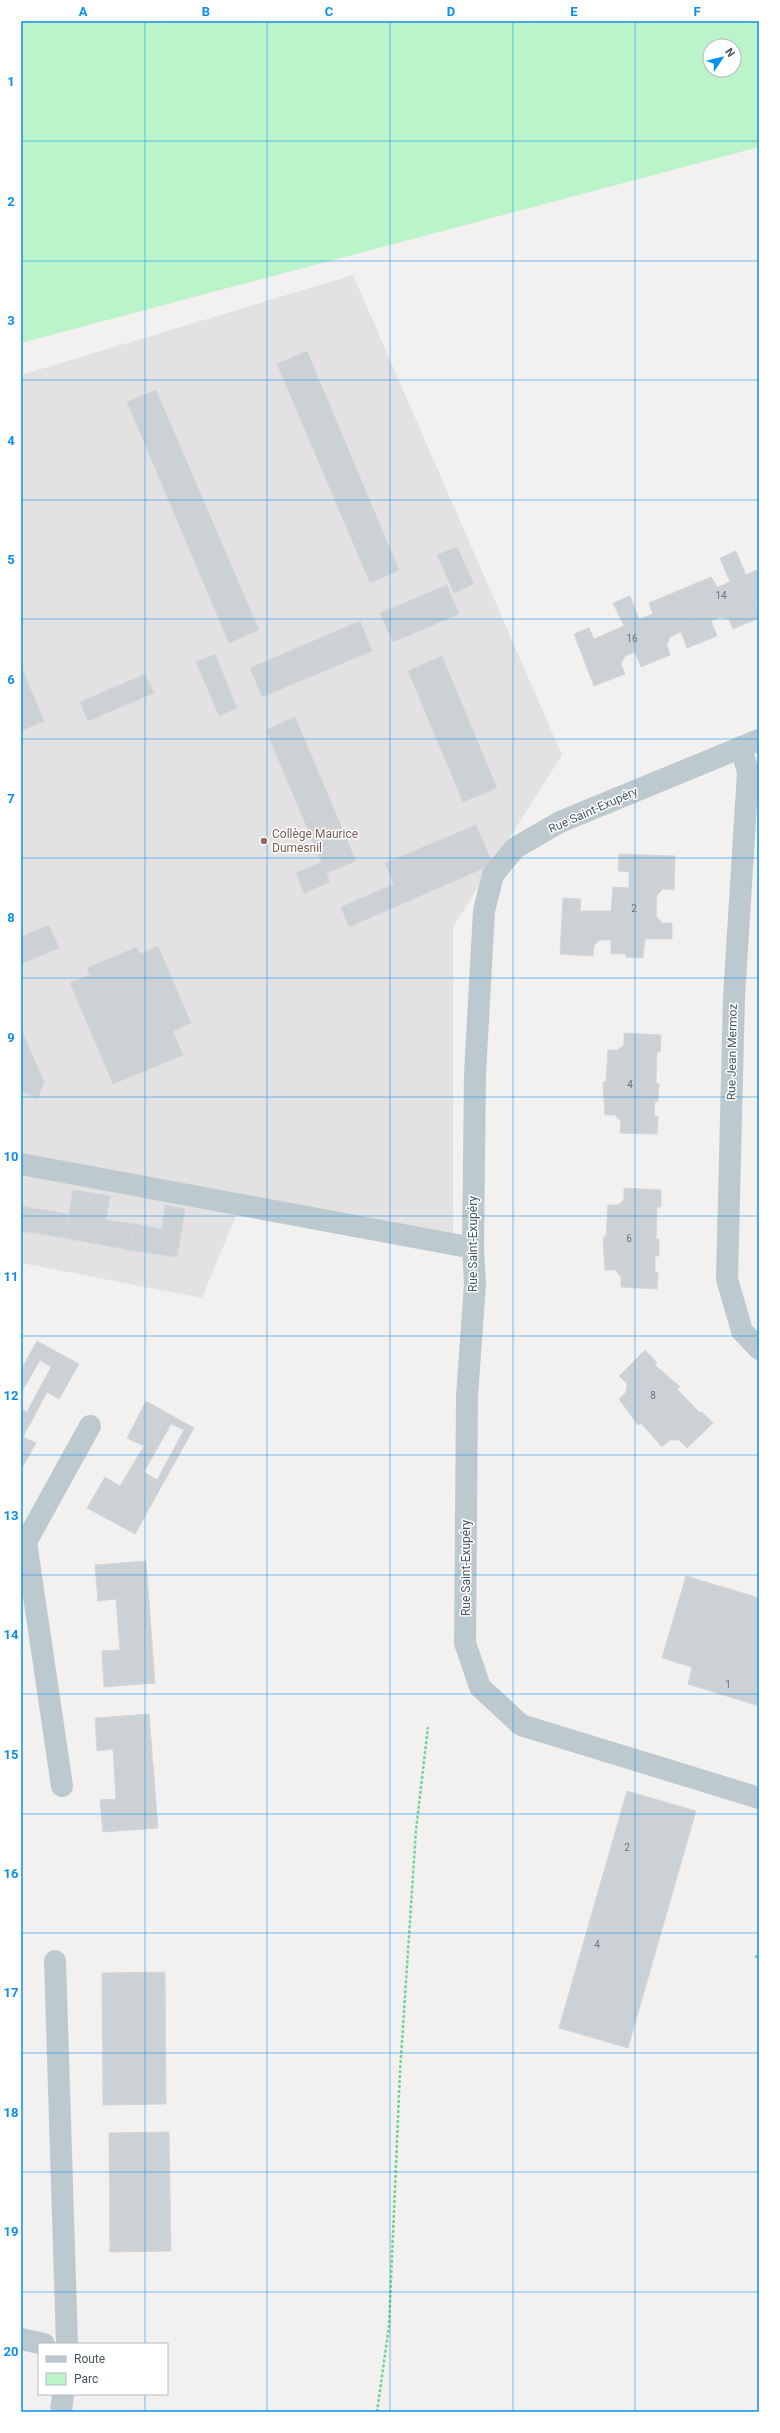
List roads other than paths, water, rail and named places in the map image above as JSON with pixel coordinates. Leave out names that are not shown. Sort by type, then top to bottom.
[{"type":"street","name":"Rue Saint-Exupéry","points":[[750,743],[560,822],[515,848],[493,874],[484,911],[475,1074],[473,1248],[475,1284],[467,1396],[465,1643],[480,1687],[522,1725],[759,1798]]},
{"type":"street","name":"Rue Jean Mermoz","points":[[750,743],[734,997],[727,1279],[742,1331],[759,1349]]},
{"type":"street","points":[[21,1164],[473,1248]]},
{"type":"street","points":[[62,1786],[23,1543],[90,1426]]},
{"type":"street","points":[[55,1961],[67,2343]]},
{"type":"street","points":[[21,2338],[40,2343]]},
{"type":"street","points":[[61,2412],[63,2395]]},
{"type":"place","name":"Collège Maurice Dumesnil","points":[[264,841]]}]
